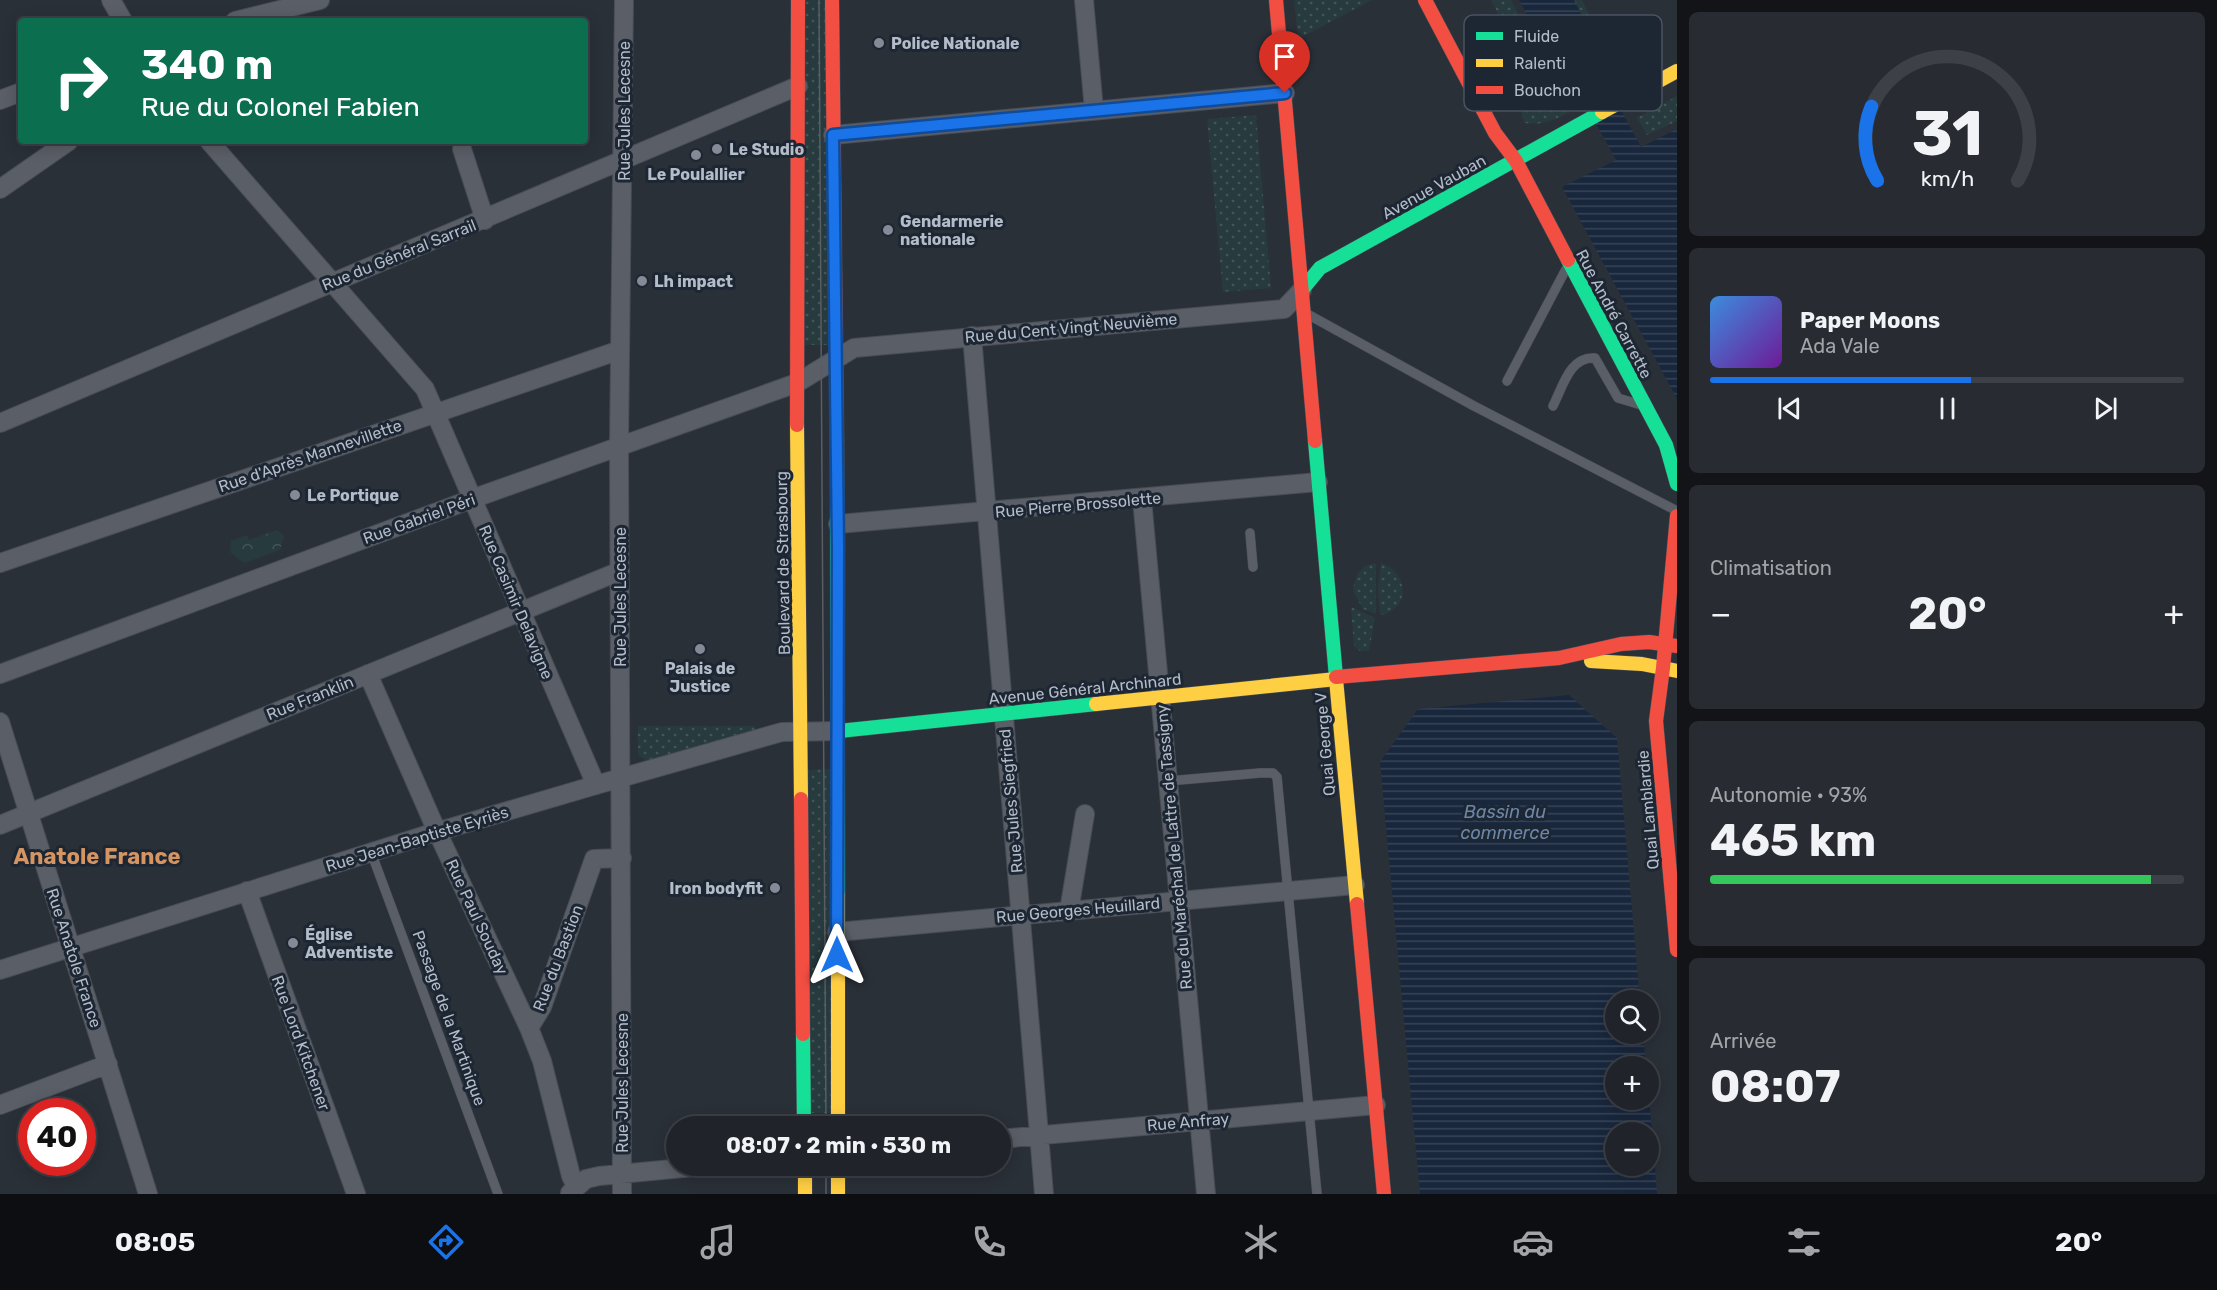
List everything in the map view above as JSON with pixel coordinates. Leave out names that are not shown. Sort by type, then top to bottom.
[{"type":"main road","name":"Boulevard de Strasbourg","points":[[798,0],[797,383],[804,1116]]},
{"type":"main road","points":[[832,0],[838,524],[838,1116]]},
{"type":"main road","name":"Quai George V","points":[[1276,0],[1384,1194]]},
{"type":"main road","name":"Rue André Carrette","points":[[1425,0],[1464,74]]},
{"type":"main road","name":"Avenue Vauban","points":[[1662,80],[1677,71]]},
{"type":"main road","name":"Rue André Carrette","points":[[1483,111],[1495,133],[1516,161],[1666,445],[1677,484]]},
{"type":"main road","name":"Avenue Vauban","points":[[1302,290],[1320,268],[1609,111]]},
{"type":"main road","points":[[1559,658],[1670,669],[1677,514]]},
{"type":"main road","points":[[1559,658],[1621,644],[1671,645]]},
{"type":"main road","name":"Avenue Général Archinard","points":[[839,731],[1559,658]]},
{"type":"main road","name":"Quai Lamblardie","points":[[1670,669],[1656,721],[1677,941]]},
{"type":"main road","points":[[805,1176],[805,1194]]},
{"type":"main road","points":[[838,1176],[838,1194]]},
{"type":"street","points":[[111,0],[121,18]]},
{"type":"street","points":[[247,18],[320,0]]},
{"type":"street","name":"Rue Jules Lecesne","points":[[622,1194],[619,446],[624,161],[624,0]]},
{"type":"street","points":[[1084,0],[1095,110]]},
{"type":"street","name":"Rue du Général Sarrail","points":[[0,423],[798,86]]},
{"type":"street","points":[[0,100],[18,93]]},
{"type":"street","points":[[833,135],[1285,93]]},
{"type":"street","points":[[0,189],[65,144]]},
{"type":"street","name":"Rue Casimir Delavigne","points":[[212,144],[424,389],[596,785]]},
{"type":"street","points":[[462,149],[485,220]]},
{"type":"street","name":"Rue du Cent Vingt Neuvième","points":[[835,360],[855,348],[1284,309],[1302,290]]},
{"type":"street","name":"Rue Jules Siegfried","points":[[972,336],[1044,1194]]},
{"type":"street","name":"Rue d'Après Mannevillette","points":[[0,563],[620,350]]},
{"type":"street","name":"Rue Gabriel Péri","points":[[0,674],[472,499],[797,383],[835,360]]},
{"type":"street","name":"Rue Pierre Brossolette","points":[[838,524],[987,513],[1318,482]]},
{"type":"street","name":"Rue du Maréchal de Lattre de Tassigny","points":[[1142,499],[1206,1194]]},
{"type":"street","name":"Rue Franklin","points":[[0,825],[620,571]]},
{"type":"street","name":"Rue Paul Souday","points":[[368,674],[529,1028]]},
{"type":"street","name":"Rue Anatole France","points":[[0,722],[148,1194]]},
{"type":"street","name":"Rue Jean-Baptiste Eyriès","points":[[0,970],[371,852],[596,785],[783,732],[839,731]]},
{"type":"street","points":[[1069,910],[1085,814]]},
{"type":"street","name":"Rue du Bastion","points":[[573,1190],[542,1061],[529,1028],[542,1007],[594,858],[622,858]]},
{"type":"street","name":"Rue Georges Heuillard","points":[[837,932],[1355,885]]},
{"type":"street","name":"Rue Lord Kitchener","points":[[247,891],[356,1194]]},
{"type":"street","points":[[0,1105],[108,1064]]},
{"type":"street","name":"Rue Anfray","points":[[1011,1138],[1376,1105]]},
{"type":"street","points":[[573,1190],[586,1179],[666,1170]]},
{"type":"lane","points":[[1507,381],[1569,264]]},
{"type":"lane","points":[[1304,312],[1677,514]]},
{"type":"lane","points":[[1553,406],[1575,362],[1586,357],[1595,358],[1618,398],[1646,407]]},
{"type":"lane","points":[[1250,533],[1253,567]]},
{"type":"lane","points":[[1168,781],[1273,773],[1279,782],[1317,1194]]},
{"type":"lane","name":"Passage de la Martinique","points":[[371,852],[498,1194]]},
{"type":"green space","points":[[803,0],[828,0],[830,345],[805,345]]},
{"type":"green space","points":[[1294,0],[1372,0],[1298,39]]},
{"type":"green space","points":[[1491,0],[1511,0],[1519,15],[1499,15]]},
{"type":"green space","points":[[1574,0],[1582,0],[1590,15],[1582,15]]},
{"type":"green space","points":[[1677,96],[1677,121],[1647,135],[1637,118],[1650,111],[1662,111],[1662,104]]},
{"type":"green space","points":[[1521,111],[1572,111],[1551,121],[1524,123]]},
{"type":"green space","points":[[1256,115],[1271,288],[1223,292],[1207,119]]},
{"type":"green space","points":[[277,530],[284,536],[280,550],[244,563],[230,552],[231,541],[247,535],[249,540]]},
{"type":"green space","points":[[1376,563],[1376,614],[1363,609],[1353,591],[1359,572],[1366,566]]},
{"type":"green space","points":[[1381,563],[1390,567],[1397,574],[1403,590],[1397,606],[1390,612],[1380,615],[1378,588]]},
{"type":"green space","points":[[1351,607],[1375,618],[1369,651],[1360,651],[1354,646]]},
{"type":"green space","points":[[638,726],[755,726],[755,730],[648,761],[638,755]]},
{"type":"green space","points":[[831,769],[834,1113],[810,1113],[807,770]]},
{"type":"water","points":[[1519,0],[1574,0],[1581,15],[1527,15]]},
{"type":"water","points":[[1589,111],[1622,111],[1641,147],[1677,129],[1677,399],[1562,187],[1616,160]]},
{"type":"water","name":"Bassin du commerce","points":[[1569,695],[1617,738],[1639,990],[1605,990],[1605,1044],[1644,1044],[1645,1056],[1605,1056],[1605,1110],[1650,1110],[1651,1122],[1605,1122],[1605,1176],[1656,1176],[1657,1194],[1420,1194],[1380,762],[1418,709]]},
{"type":"tram line","points":[[819,0],[826,1116]]},
{"type":"tram line","points":[[826,1176],[826,1194]]},
{"type":"traffic: fast","points":[[1302,290],[1320,268],[1602,112]]},
{"type":"traffic: fast","points":[[1568,260],[1666,445],[1677,484]]},
{"type":"traffic: fast","points":[[837,441],[838,895]]},
{"type":"traffic: fast","points":[[1315,441],[1336,677]]},
{"type":"traffic: fast","points":[[839,731],[1096,704]]},
{"type":"traffic: fast","points":[[803,1034],[804,1116]]},
{"type":"traffic: slow","points":[[1662,79],[1677,71]]},
{"type":"traffic: slow","points":[[797,425],[801,799]]},
{"type":"traffic: slow","points":[[1591,661],[1642,664],[1677,671]]},
{"type":"traffic: slow","points":[[1096,704],[1336,679],[1357,904]]},
{"type":"traffic: slow","points":[[838,895],[838,1116]]},
{"type":"traffic: slow","points":[[805,1176],[805,1194]]},
{"type":"traffic: slow","points":[[838,1176],[838,1194]]},
{"type":"traffic: jam","points":[[797,425],[798,0]]},
{"type":"traffic: jam","points":[[832,0],[837,441]]},
{"type":"traffic: jam","points":[[1276,0],[1315,441]]},
{"type":"traffic: jam","points":[[1425,0],[1464,74]]},
{"type":"traffic: jam","points":[[1483,111],[1495,133],[1516,161],[1568,260]]},
{"type":"traffic: jam","points":[[1663,668],[1677,516]]},
{"type":"traffic: jam","points":[[1336,677],[1559,658],[1621,644],[1649,642],[1677,646]]},
{"type":"traffic: jam","points":[[1663,668],[1656,721],[1677,950]]},
{"type":"traffic: jam","points":[[801,799],[803,1034]]},
{"type":"traffic: jam","points":[[1357,904],[1384,1194]]},
{"type":"place","name":"Police Nationale","points":[[879,43]]},
{"type":"place","name":"Le Studio","points":[[717,149]]},
{"type":"place","name":"Le Poulallier","points":[[696,155]]},
{"type":"place","name":"Gendarmerie nationale","points":[[888,230]]},
{"type":"place","name":"Lh impact","points":[[642,281]]},
{"type":"place","name":"Le Portique","points":[[295,495]]},
{"type":"place","name":"Palais de Justice","points":[[700,649]]},
{"type":"place","name":"Iron bodyfit","points":[[775,888]]},
{"type":"place","name":"Église Adventiste","points":[[293,943]]},
{"type":"district","name":"Anatole France","points":[[97,856]]},
{"type":"route","points":[[837,955],[839,731],[833,135],[1285,93]]}]
